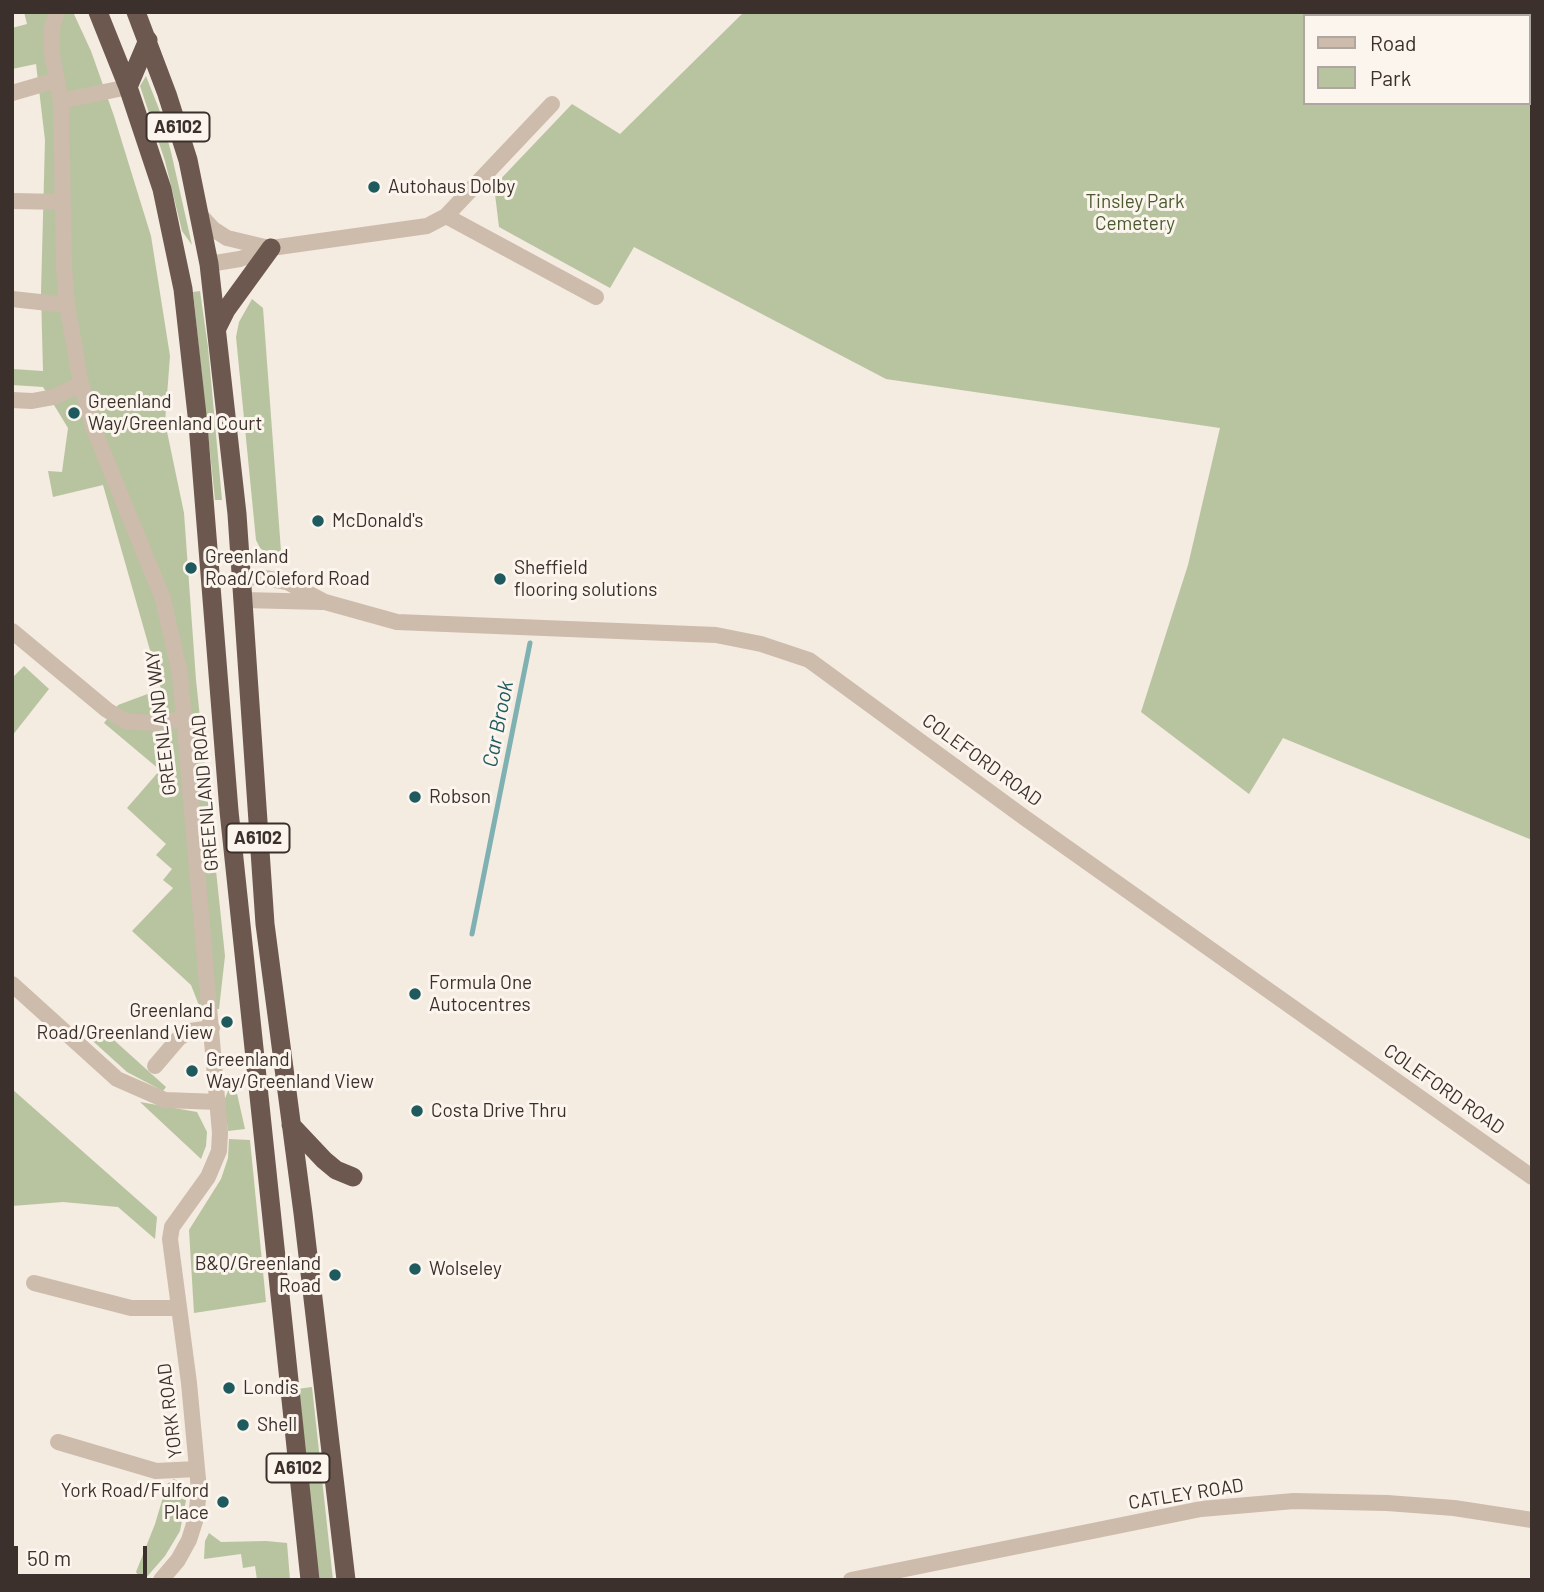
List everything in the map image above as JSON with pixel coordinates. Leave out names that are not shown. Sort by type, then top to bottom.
[{"type":"highway","name":"GREENLAND ROAD","points":[[98,12],[128,87],[162,189],[183,289],[193,371],[229,811],[310,1580]]},
{"type":"highway","name":"A6102","points":[[136,12],[188,160],[209,264],[232,463],[244,600],[265,924],[303,1213],[346,1580]]},
{"type":"highway","points":[[128,87],[148,40]]},
{"type":"highway","points":[[174,248],[209,264]]},
{"type":"highway","points":[[217,328],[226,310],[271,248]]},
{"type":"highway","points":[[211,591],[223,583],[242,578]]},
{"type":"highway","points":[[211,591],[244,600]]},
{"type":"highway","points":[[291,1125],[324,1160],[336,1170],[353,1177]]},
{"type":"highway","points":[[299,1189],[279,1199],[271,1207],[278,1212],[303,1213]]},
{"type":"street","name":"GREENLAND WAY","points":[[57,12],[52,27],[52,54],[61,101],[67,305],[81,384],[95,432],[163,598],[180,674],[185,719],[220,1133],[219,1151],[208,1177],[173,1227]]},
{"type":"street","points":[[12,93],[57,80]]},
{"type":"street","points":[[61,101],[128,87]]},
{"type":"street","points":[[209,264],[240,259],[271,248],[427,226],[446,216],[552,104]]},
{"type":"street","points":[[12,201],[63,202]]},
{"type":"street","points":[[201,216],[213,229],[227,238],[271,248]]},
{"type":"street","points":[[446,216],[597,297]]},
{"type":"street","points":[[12,299],[67,305]]},
{"type":"street","points":[[12,400],[32,401],[54,397],[81,384]]},
{"type":"street","name":"COLEFORD ROAD","points":[[242,578],[259,577],[286,582],[325,602],[397,622],[716,635],[761,644],[810,660],[1025,818],[1532,1177]]},
{"type":"street","name":"COLEFORD ROAD","points":[[244,600],[325,602]]},
{"type":"street","points":[[12,631],[107,710],[125,721],[152,723],[185,719]]},
{"type":"street","points":[[12,984],[117,1079],[165,1100],[218,1102]]},
{"type":"street","points":[[155,1066],[179,1038],[190,1031],[212,1028]]},
{"type":"street","name":"YORK ROAD","points":[[161,1580],[178,1560],[189,1540],[198,1505],[197,1469],[171,1253],[173,1227]]},
{"type":"street","points":[[34,1283],[131,1308],[179,1308]]},
{"type":"street","points":[[58,1442],[156,1471],[197,1469]]},
{"type":"street","name":"CATLEY ROAD","points":[[851,1580],[1201,1509],[1294,1501],[1377,1503],[1454,1508],[1532,1520]]},
{"type":"green space","points":[[24,12],[73,12],[91,51],[114,116],[151,236],[170,356],[165,422],[184,513],[196,680],[225,956],[219,1009],[200,1008],[191,985],[132,931],[173,888],[163,880],[172,869],[156,855],[166,844],[127,808],[160,770],[104,723],[118,705],[161,689],[103,485],[53,497],[48,471],[62,472],[68,428],[43,387],[12,385],[12,369],[43,371],[41,293],[45,140],[36,64],[12,69],[12,28],[27,24]]},
{"type":"green space","name":"Tinsley Park Cemetery","points":[[744,12],[1490,12],[1492,14],[1302,14],[1302,105],[1530,105],[1530,66],[1532,68],[1532,840],[1283,738],[1249,794],[1141,712],[1188,565],[1220,428],[886,379],[634,247],[610,288],[499,227],[494,186],[572,104],[620,134]]},
{"type":"green space","points":[[146,76],[171,152],[192,245],[182,231],[165,161],[140,86]]},
{"type":"green space","points":[[200,291],[222,500],[215,500],[193,292]]},
{"type":"green space","points":[[252,299],[263,308],[282,565],[260,548],[256,540],[236,337],[239,322]]},
{"type":"green space","points":[[24,666],[49,689],[12,736],[12,678]]},
{"type":"green space","points":[[95,1023],[166,1087],[163,1091],[127,1072],[85,1034]]},
{"type":"green space","points":[[12,1089],[157,1217],[155,1239],[118,1207],[63,1202],[12,1206]]},
{"type":"green space","points":[[236,1089],[245,1129],[228,1131],[224,1101],[228,1091]]},
{"type":"green space","points":[[140,1102],[197,1112],[207,1132],[201,1159]]},
{"type":"green space","points":[[229,1139],[250,1140],[266,1302],[194,1313],[189,1230],[221,1179],[228,1158]]},
{"type":"green space","points":[[312,1387],[333,1580],[319,1580],[297,1389]]},
{"type":"green space","points":[[174,1479],[187,1495],[180,1531],[165,1556],[144,1580],[141,1580],[136,1572],[167,1484]]},
{"type":"green space","points":[[209,1533],[221,1542],[287,1543],[290,1580],[257,1580],[255,1566],[243,1568],[241,1554],[204,1559],[205,1541]]},
{"type":"waterway","name":"Car Brook","points":[[472,934],[530,643]]},
{"type":"place","name":"Autohaus Dolby","points":[[374,187]]},
{"type":"place","name":"Greenland Way/Greenland Court","points":[[74,413]]},
{"type":"place","name":"McDonald's","points":[[318,521]]},
{"type":"place","name":"Greenland Road/Coleford Road","points":[[191,568]]},
{"type":"place","name":"Sheffield flooring solutions","points":[[500,579]]},
{"type":"place","name":"Robson","points":[[415,797]]},
{"type":"place","name":"Formula One Autocentres","points":[[415,994]]},
{"type":"place","name":"Greenland Road/Greenland View","points":[[227,1022]]},
{"type":"place","name":"Greenland Way/Greenland View","points":[[192,1071]]},
{"type":"place","name":"Costa Drive Thru","points":[[417,1111]]},
{"type":"place","name":"Wolseley","points":[[415,1269]]},
{"type":"place","name":"B&Q/Greenland Road","points":[[335,1275]]},
{"type":"place","name":"Londis","points":[[229,1388]]},
{"type":"place","name":"Shell","points":[[243,1425]]},
{"type":"place","name":"York Road/Fulford Place","points":[[223,1502]]}]
